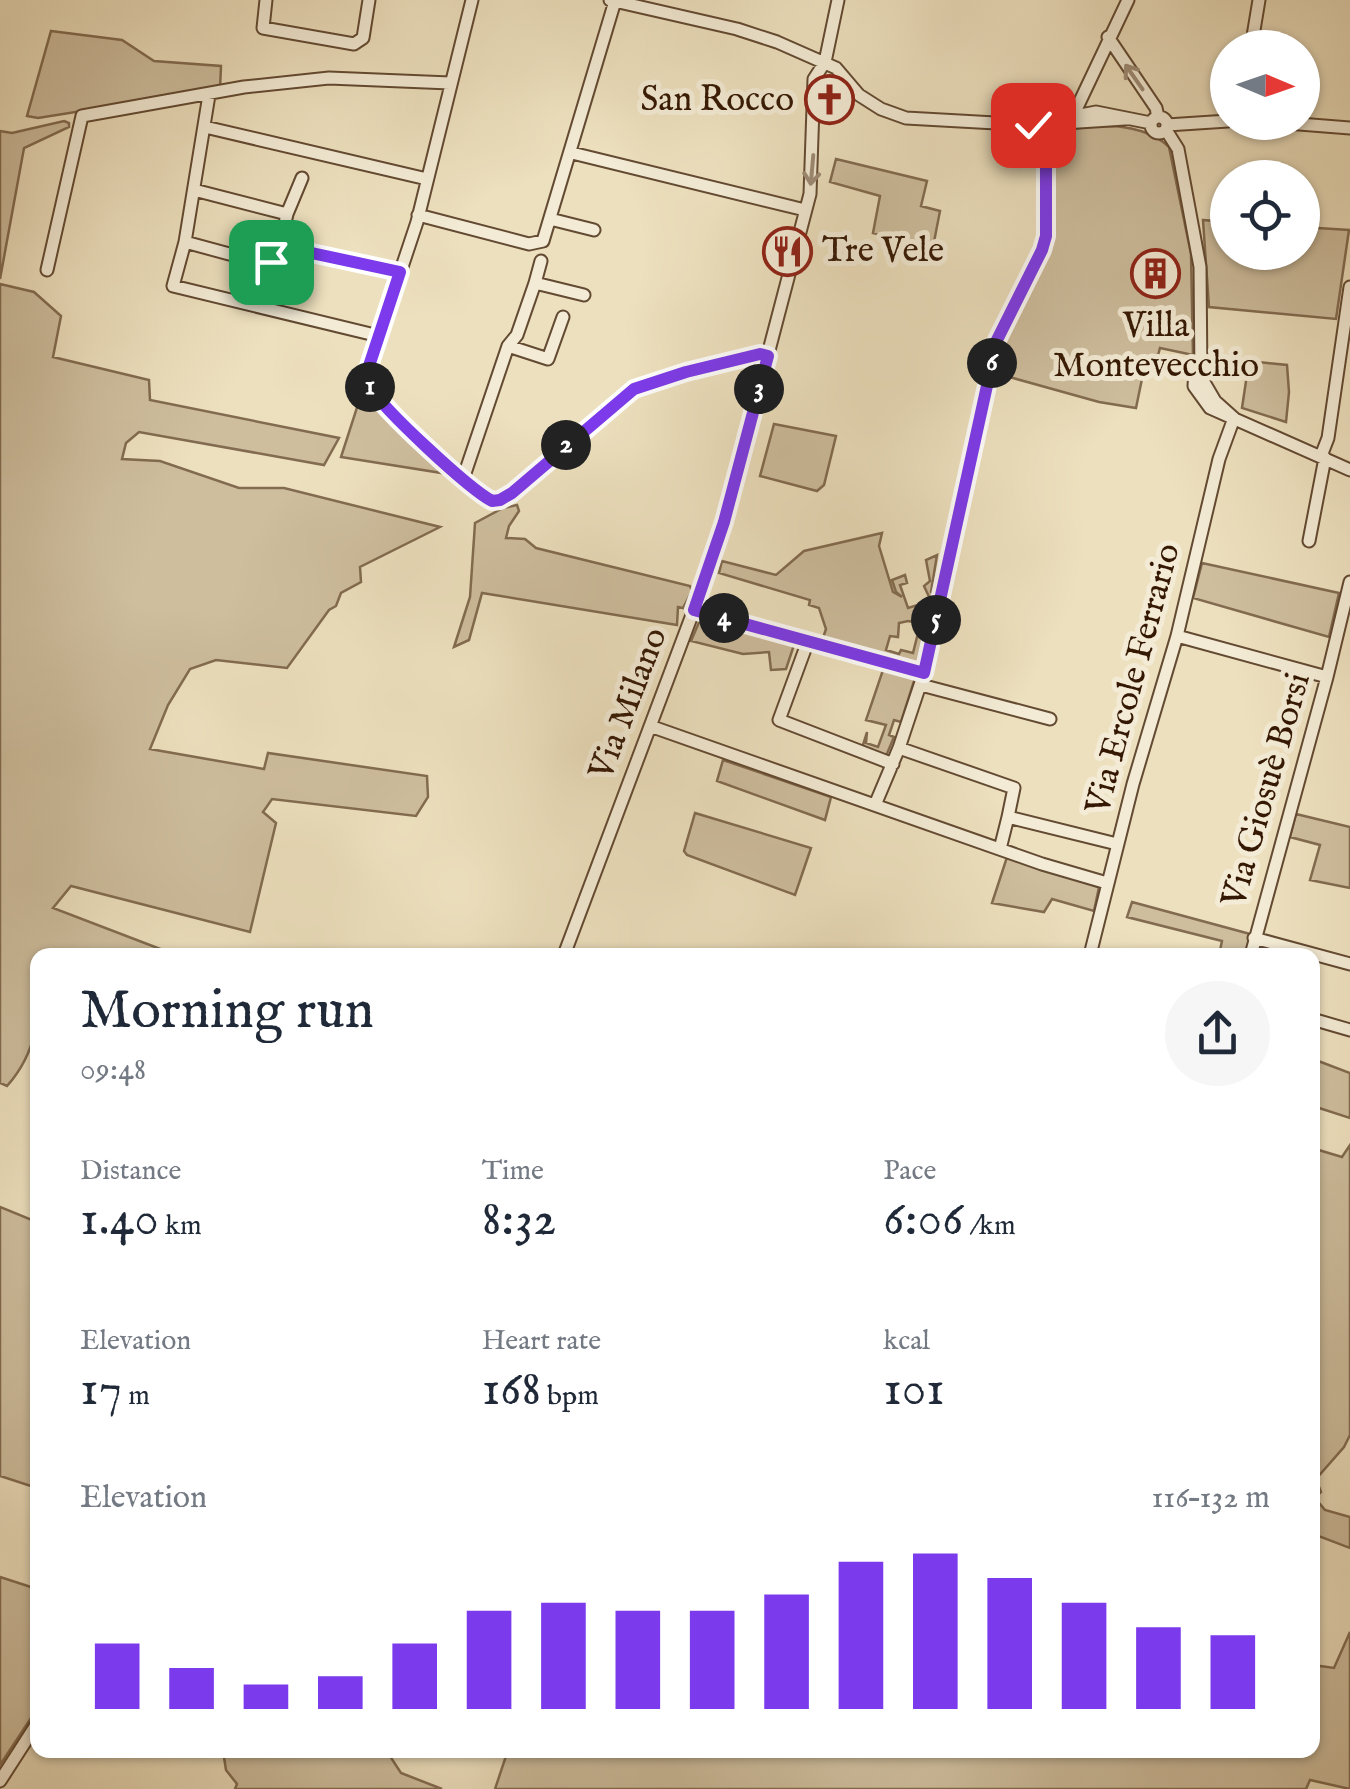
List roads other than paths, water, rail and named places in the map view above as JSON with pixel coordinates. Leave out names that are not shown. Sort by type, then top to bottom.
[{"type":"street","points":[[266,0],[263,28],[354,44],[362,38],[369,0]]},
{"type":"street","points":[[472,0],[418,215],[367,372],[370,387],[492,501],[512,493],[634,389],[686,372],[760,354],[768,356]]},
{"type":"street","points":[[418,215],[529,244],[543,241],[572,154],[612,0],[737,29],[825,62],[836,68],[859,95],[892,115],[920,120],[1052,124],[1114,114],[1161,124],[1210,122]]},
{"type":"street","name":"Via Milano","points":[[567,948],[724,522],[805,210],[813,173],[814,79],[825,62],[838,0]]},
{"type":"street","points":[[1073,116],[1128,0]]},
{"type":"street","points":[[1253,30],[1259,0]]},
{"type":"street","points":[[1108,37],[1156,108],[1161,124],[1178,149],[1200,267],[1199,352],[1194,379],[1198,394],[1210,408],[1350,470]]},
{"type":"street","points":[[46,270],[82,116],[244,87],[329,78],[450,83]]},
{"type":"street","points":[[1083,90],[1094,118]]},
{"type":"street","points":[[209,95],[185,242],[173,286],[378,336]]},
{"type":"street","points":[[1052,124],[1073,116],[1094,118]]},
{"type":"street","points":[[875,805],[923,679],[997,340],[1046,236],[1052,124]]},
{"type":"street","points":[[205,126],[427,179]]},
{"type":"street","points":[[1320,126],[1350,128]]},
{"type":"street","points":[[572,154],[805,210]]},
{"type":"street","points":[[185,242],[266,264],[271,262],[302,178]]},
{"type":"street","points":[[194,190],[287,214]]},
{"type":"street","points":[[550,219],[594,230]]},
{"type":"street","points":[[279,246],[400,272]]},
{"type":"street","points":[[463,478],[541,261]]},
{"type":"street","points":[[536,283],[584,295]]},
{"type":"street","points":[[1309,541],[1350,286]]},
{"type":"street","points":[[508,346],[548,360],[563,318]]},
{"type":"street","name":"Via Ercole Ferrario","points":[[1092,948],[1177,636],[1219,459],[1234,418]]},
{"type":"street","name":"Via Giosuè Borsi","points":[[1252,948],[1328,677],[1350,582]]},
{"type":"street","points":[[694,610],[808,641],[1050,720]]},
{"type":"street","points":[[1177,636],[1328,677]]},
{"type":"street","points":[[808,641],[779,720],[893,764]]},
{"type":"street","points":[[650,726],[1107,883]]},
{"type":"street","points":[[899,748],[1014,788],[1000,849]]},
{"type":"street","points":[[1008,817],[1118,844]]},
{"type":"street","points":[[1254,938],[1291,948]]},
{"type":"street","points":[[1320,956],[1350,964]]},
{"type":"street","points":[[1320,1021],[1350,1030]]},
{"type":"street","points":[[0,1781],[30,1734]]},
{"type":"place","name":"San Rocco","points":[[829,100]]},
{"type":"place","name":"Tre Vele","points":[[787,251]]},
{"type":"place","name":"Villa Montevecchio","points":[[1156,274]]}]
